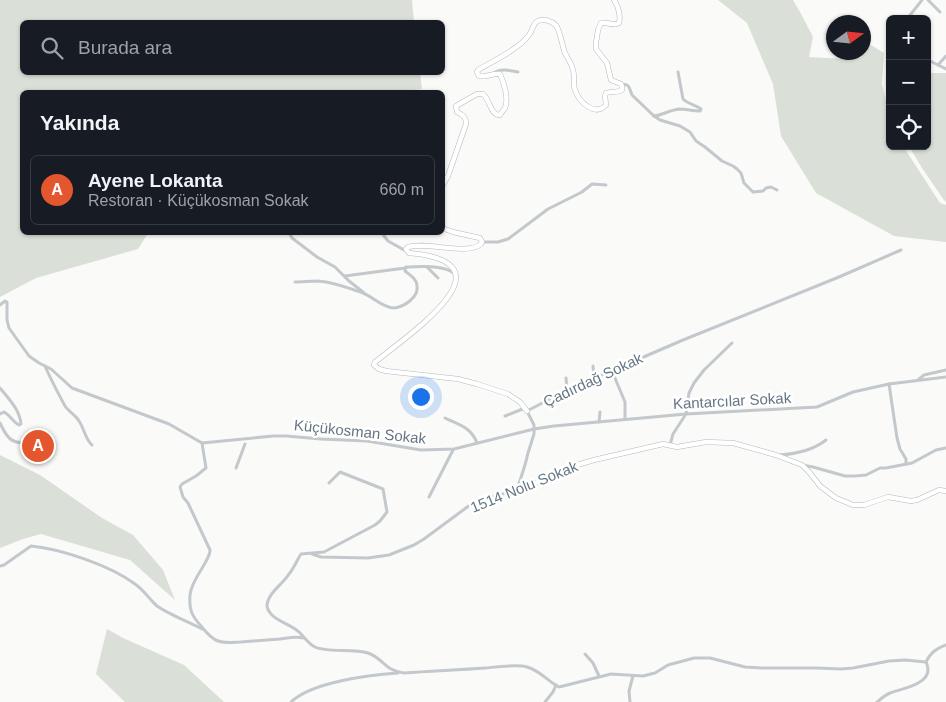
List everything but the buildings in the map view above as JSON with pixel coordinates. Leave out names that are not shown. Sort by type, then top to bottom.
[{"type":"street","points":[[614,0],[619,11],[619,23],[614,25],[603,22],[600,24],[596,44],[596,49],[607,63],[611,80],[627,85],[632,95],[654,116],[690,132],[696,141],[722,161],[737,169],[741,173],[744,183],[753,192],[763,191],[771,187],[776,190]]},
{"type":"street","points":[[910,15],[922,0]]},
{"type":"street","points":[[928,0],[940,12]]},
{"type":"street","points":[[518,72],[501,70],[482,77],[477,72],[514,48],[529,35],[534,23],[545,20],[557,27],[566,55],[573,69],[574,89],[583,103],[594,110],[601,109],[606,105],[606,93],[622,90],[621,84]]},
{"type":"street","points":[[938,65],[946,56]]},
{"type":"street","points":[[929,60],[946,69]]},
{"type":"street","points":[[654,116],[682,109],[700,111],[699,107],[683,99],[678,72]]},
{"type":"street","points":[[445,181],[466,124],[465,116],[457,112],[456,106],[483,94],[497,116],[505,108],[506,99],[502,79],[500,74],[492,74]]},
{"type":"street","points":[[407,252],[406,249],[410,246],[466,249],[476,248],[482,242],[498,242],[508,239],[548,210],[582,192],[592,184],[606,185]]},
{"type":"street","points":[[445,229],[480,238],[482,242]]},
{"type":"street","points":[[290,235],[317,257],[335,267],[348,281],[365,294],[392,308],[399,307],[410,301],[416,294],[418,286],[415,279],[405,271],[406,268]]},
{"type":"street","points":[[383,235],[388,241],[409,253],[424,254],[441,260],[451,266],[455,274]]},
{"type":"street","name":"Çadırdağ Sokak","points":[[455,274],[454,288],[446,300],[421,325],[375,362],[374,365],[386,371],[458,379],[477,384],[508,394],[520,402],[526,409],[683,340],[830,281],[901,250]]},
{"type":"street","points":[[344,276],[406,267],[441,267],[455,274]]},
{"type":"street","points":[[426,267],[438,278]]},
{"type":"street","points":[[295,282],[319,281],[365,294]]},
{"type":"street","points":[[0,305],[5,301],[7,302],[7,320],[11,332],[29,356],[51,369],[74,389],[169,424],[202,443],[206,468],[180,486],[183,496],[210,550],[210,555],[192,584],[190,593],[192,616],[204,630],[217,641],[227,642],[281,639],[296,636],[304,638]]},
{"type":"street","points":[[670,445],[673,434],[686,414],[689,393],[697,379],[732,343]]},
{"type":"street","points":[[45,366],[66,408],[78,418],[89,443],[92,445]]},
{"type":"street","points":[[593,366],[594,378]]},
{"type":"street","points":[[918,380],[924,375],[946,370]]},
{"type":"street","points":[[612,371],[625,402],[625,419]]},
{"type":"street","points":[[566,378],[567,390]]},
{"type":"street","name":"Kantarcılar Sokak","points":[[534,429],[686,414],[817,408],[854,392],[889,384],[946,378]]},
{"type":"street","points":[[889,384],[897,438],[900,449],[906,459],[906,464]]},
{"type":"street","points":[[0,388],[15,408],[21,424],[16,424],[4,412],[0,414]]},
{"type":"street","points":[[505,416],[526,409],[534,426],[534,434],[517,490]]},
{"type":"street","points":[[599,422],[600,412]]},
{"type":"street","points":[[445,418],[473,433],[477,443]]},
{"type":"street","points":[[0,423],[10,439],[20,443],[27,442]]},
{"type":"street","name":"Küçükosman Sokak","points":[[202,443],[286,436],[367,441],[421,450],[454,449],[534,429]]},
{"type":"street","points":[[776,455],[810,450],[826,440]]},
{"type":"street","name":"1514 Nolu Sokak","points":[[309,553],[327,558],[368,558],[389,555],[414,546],[424,540],[474,502],[527,487],[567,468],[664,444],[677,447],[706,442],[733,443],[776,455],[802,465]]},
{"type":"street","points":[[236,468],[245,444]]},
{"type":"street","points":[[802,465],[850,477],[866,475],[880,468],[912,463],[936,450],[946,448]]},
{"type":"street","points":[[430,497],[454,449]]},
{"type":"street","points":[[802,465],[820,486],[836,498],[853,504],[864,505],[888,497],[911,501],[939,490],[946,491]]},
{"type":"street","points":[[329,484],[340,472],[378,487],[383,490],[385,495],[387,512],[376,525],[324,552],[300,554],[291,573],[276,589],[267,603],[267,608],[273,616],[302,634],[315,648],[366,652],[374,655],[387,667],[398,673]]},
{"type":"street","points":[[0,566],[32,546],[80,557],[128,580],[140,588],[158,606],[204,630]]},
{"type":"street","points":[[876,702],[891,692],[911,687],[922,681],[927,674],[926,662],[929,657],[934,650],[946,645]]},
{"type":"street","points":[[584,654],[593,663],[598,676]]},
{"type":"street","points":[[291,702],[304,693],[334,682],[398,673],[526,666],[540,672],[556,685],[565,686],[611,674],[643,676],[694,658],[710,658],[745,667],[762,668],[841,669],[889,661],[926,662]]},
{"type":"street","points":[[630,702],[629,691],[633,676]]},
{"type":"street","points":[[546,702],[556,685]]},
{"type":"shaded area","points":[[0,0],[412,0],[414,20],[20,20],[20,75],[420,75],[422,89],[20,90],[20,235],[147,235],[138,249],[36,278],[0,297]]},
{"type":"shaded area","points":[[718,0],[793,0],[813,37],[809,57],[826,58],[826,60],[871,60],[871,45],[884,53],[882,84],[886,101],[886,150],[906,150],[940,203],[946,205],[946,242],[894,236],[816,193],[781,136],[773,84],[747,23]]},
{"type":"shaded area","points":[[931,73],[946,73],[946,202],[911,150],[931,150]]},
{"type":"shaded area","points":[[0,455],[40,475],[102,518],[133,535],[163,570],[175,600],[130,560],[41,534],[0,548]]},
{"type":"shaded area","points":[[107,629],[184,665],[224,702],[125,702],[96,674]]},
{"type":"place","name":"Ayene Lokanta","points":[[38,446]]}]
